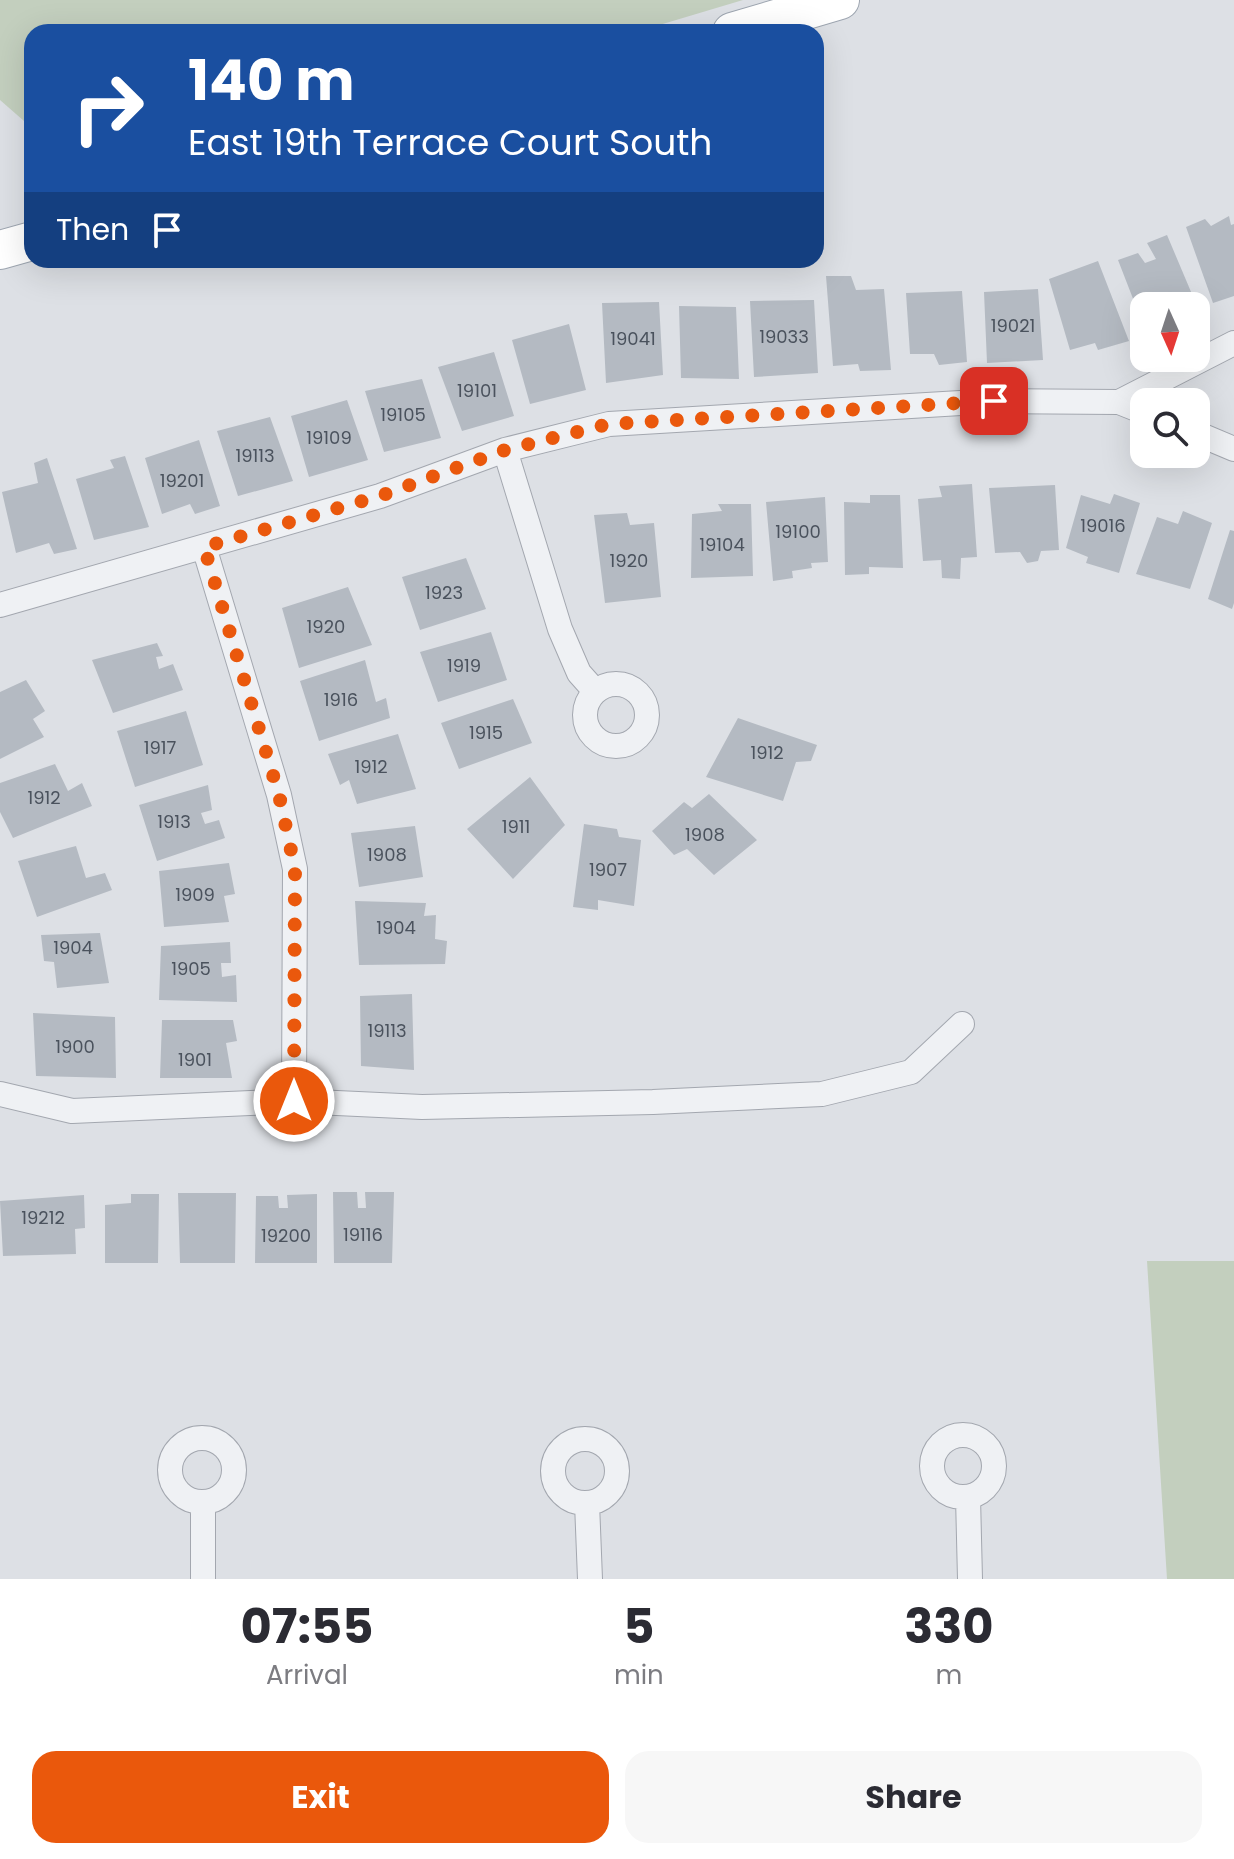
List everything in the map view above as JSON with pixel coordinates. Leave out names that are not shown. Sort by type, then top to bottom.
[{"type":"main road","points":[[759,24],[840,0]]},
{"type":"main road","points":[[0,250],[24,243]]},
{"type":"street","points":[[1119,402],[1234,343]]},
{"type":"street","points":[[0,605],[380,496],[505,450],[609,424],[994,401],[1119,402],[1130,406]]},
{"type":"street","points":[[1210,439],[1234,449]]},
{"type":"street","points":[[505,450],[560,629],[579,673],[595,691]]},
{"type":"street","points":[[204,547],[279,795],[295,869],[294,1101]]},
{"type":"street","points":[[0,1094],[72,1111],[294,1101],[422,1107],[653,1102],[822,1094],[911,1072],[962,1024]]},
{"type":"street","points":[[968,1497],[970,1579]]},
{"type":"street","points":[[203,1502],[203,1579]]},
{"type":"street","points":[[587,1503],[590,1579]]},
{"type":"green space","points":[[0,0],[743,0],[663,24],[24,24],[24,121],[0,100]]},
{"type":"green space","points":[[1147,1261],[1234,1261],[1234,1579],[1167,1579]]},
{"type":"building","points":[[1229,216],[1231,225],[1234,224],[1234,296],[1213,303],[1186,227],[1205,219],[1211,226]]},
{"type":"building","points":[[1167,235],[1191,292],[1130,292],[1118,260],[1138,253],[1145,263],[1156,259],[1147,243]]},
{"type":"building","points":[[1098,261],[1129,341],[1098,350],[1095,343],[1070,350],[1049,279]]},
{"type":"building","points":[[826,276],[851,276],[856,290],[884,289],[891,370],[860,371],[858,364],[833,366]]},
{"type":"building","points":[[1038,289],[1043,360],[987,363],[984,292]]},
{"type":"building","points":[[962,291],[967,362],[939,365],[934,354],[910,354],[906,293]]},
{"type":"building","points":[[814,300],[818,373],[754,377],[750,301]]},
{"type":"building","points":[[659,302],[663,375],[606,383],[602,303]]},
{"type":"building","points":[[679,306],[736,307],[739,379],[681,378]]},
{"type":"building","points":[[569,324],[586,390],[530,404],[512,340]]},
{"type":"building","points":[[494,352],[514,416],[462,431],[438,367]]},
{"type":"building","points":[[422,379],[441,438],[384,452],[365,391]]},
{"type":"building","points":[[347,400],[368,460],[309,477],[291,416]]},
{"type":"building","points":[[270,417],[293,481],[238,496],[217,431]]},
{"type":"building","points":[[199,440],[220,506],[195,514],[190,504],[162,514],[145,458]]},
{"type":"building","points":[[125,456],[149,527],[94,540],[76,479],[114,468],[110,460]]},
{"type":"building","points":[[47,458],[77,549],[54,554],[49,543],[16,553],[2,492],[38,483],[34,463]]},
{"type":"building","points":[[972,484],[977,557],[961,558],[960,579],[942,578],[941,560],[923,561],[918,499],[942,497],[939,486]]},
{"type":"building","points":[[1055,485],[1059,550],[1041,551],[1038,561],[1027,563],[1020,552],[995,553],[989,488]]},
{"type":"building","points":[[1114,494],[1140,503],[1119,573],[1086,563],[1088,557],[1066,548],[1081,495],[1110,504]]},
{"type":"building","points":[[870,495],[900,495],[903,568],[869,567],[869,574],[845,575],[844,502],[870,503]]},
{"type":"building","points":[[825,497],[828,562],[811,563],[812,568],[792,571],[793,578],[773,581],[766,502]]},
{"type":"building","points":[[718,504],[751,504],[753,576],[691,578],[692,514],[722,511]]},
{"type":"building","points":[[1183,511],[1212,523],[1190,589],[1136,574],[1157,517],[1178,524]]},
{"type":"building","points":[[627,513],[630,525],[654,523],[661,597],[605,603],[594,515]]},
{"type":"building","points":[[1230,530],[1234,531],[1232,609],[1208,599]]},
{"type":"building","points":[[466,558],[486,609],[420,630],[402,577]]},
{"type":"building","points":[[348,587],[372,645],[299,668],[282,608]]},
{"type":"building","points":[[491,632],[507,680],[438,702],[420,652]]},
{"type":"building","points":[[157,643],[163,656],[156,657],[159,669],[173,664],[183,690],[113,713],[92,660]]},
{"type":"building","points":[[365,660],[376,702],[386,698],[390,718],[319,741],[300,681]]},
{"type":"building","points":[[26,680],[45,711],[33,719],[44,737],[0,759],[0,692]]},
{"type":"building","points":[[513,699],[532,743],[459,769],[441,723]]},
{"type":"building","points":[[186,711],[203,765],[135,787],[117,731]]},
{"type":"building","points":[[738,718],[817,745],[811,761],[796,762],[783,801],[706,777]]},
{"type":"building","points":[[398,734],[416,789],[357,804],[349,780],[340,785],[328,754]]},
{"type":"building","points":[[55,764],[68,791],[82,783],[92,806],[13,838],[0,812],[0,783]]},
{"type":"building","points":[[530,777],[565,825],[513,879],[467,829]]},
{"type":"building","points":[[208,785],[212,810],[201,813],[205,824],[219,820],[225,838],[157,861],[139,805]]},
{"type":"building","points":[[709,794],[757,840],[714,875],[687,849],[674,855],[652,831],[684,802],[692,808]]},
{"type":"building","points":[[584,824],[617,829],[619,837],[641,840],[634,906],[598,900],[598,910],[573,907]]},
{"type":"building","points":[[415,826],[423,877],[359,887],[351,833]]},
{"type":"building","points":[[76,846],[86,878],[105,873],[112,890],[37,917],[18,861]]},
{"type":"building","points":[[229,863],[235,894],[224,896],[229,922],[164,927],[159,871]]},
{"type":"building","points":[[355,901],[426,903],[424,916],[436,915],[435,939],[447,941],[445,964],[359,965]]},
{"type":"building","points":[[100,933],[109,983],[57,988],[54,962],[44,961],[41,935]]},
{"type":"building","points":[[230,942],[231,963],[221,963],[222,977],[236,975],[237,1002],[159,1000],[161,946]]},
{"type":"building","points":[[412,994],[414,1070],[361,1066],[360,996]]},
{"type":"building","points":[[33,1013],[115,1017],[116,1078],[36,1076]]},
{"type":"building","points":[[162,1020],[233,1020],[237,1041],[226,1043],[232,1078],[160,1078]]},
{"type":"building","points":[[333,1192],[357,1192],[358,1208],[366,1208],[365,1192],[394,1192],[392,1263],[334,1263]]},
{"type":"building","points":[[178,1193],[236,1193],[235,1263],[180,1263]]},
{"type":"building","points":[[131,1194],[159,1194],[158,1263],[105,1263],[105,1205],[131,1203]]},
{"type":"building","points":[[317,1194],[317,1263],[255,1263],[256,1196],[278,1196],[279,1208],[288,1208],[287,1195]]},
{"type":"building","points":[[84,1195],[85,1228],[75,1229],[76,1254],[3,1256],[0,1201]]},
{"type":"route","points":[[294,1101],[295,869],[279,795],[204,547],[380,496],[505,450],[609,424],[994,401]]}]
